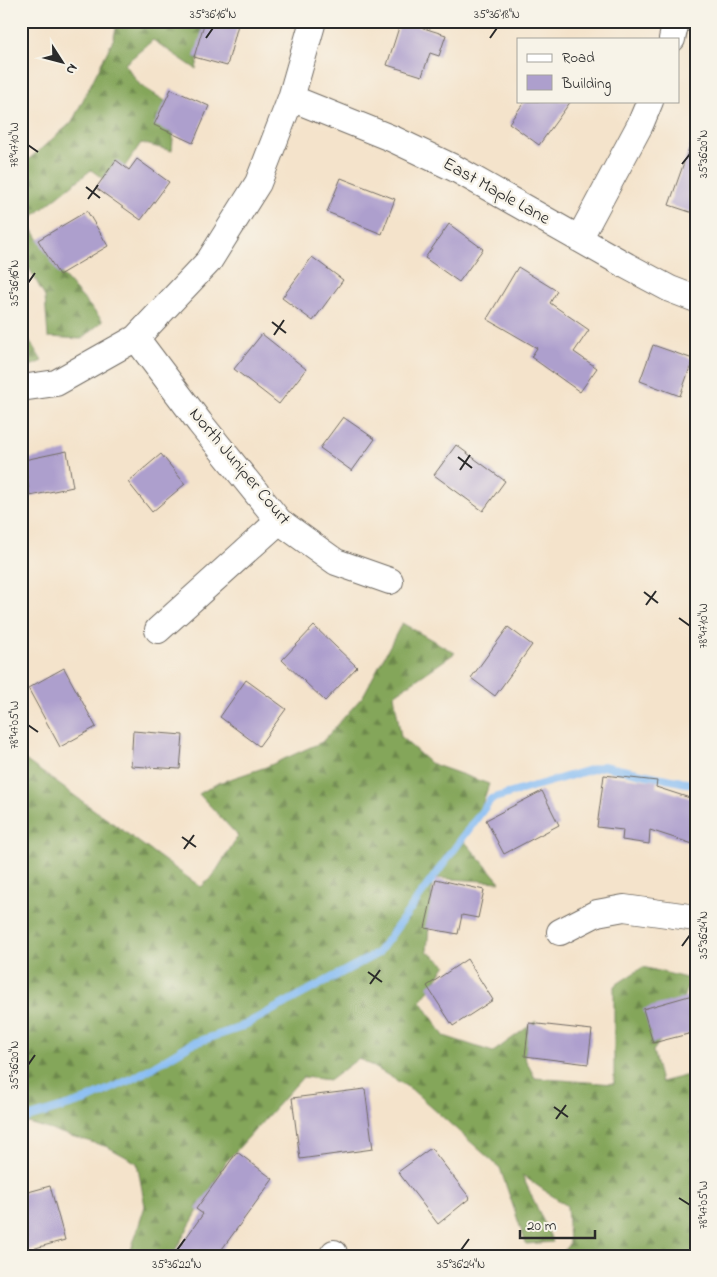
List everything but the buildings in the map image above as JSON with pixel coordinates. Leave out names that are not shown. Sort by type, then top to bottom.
[{"type":"street","points":[[21,388],[56,382],[136,338],[209,261],[258,183],[291,98],[313,21]]},
{"type":"street","points":[[672,38],[676,21]]},
{"type":"street","name":"East Maple Lane","points":[[291,98],[394,139],[456,169],[670,289],[696,299]]},
{"type":"street","points":[[579,239],[640,125],[650,102]]},
{"type":"street","name":"North Juniper Court","points":[[136,338],[200,423],[279,521],[336,562],[390,581]]},
{"type":"street","points":[[158,630],[279,521]]},
{"type":"street","points":[[560,932],[597,913],[624,908],[696,918]]},
{"type":"green space","points":[[118,21],[203,21],[206,24],[196,69],[153,40],[125,64],[140,85],[170,104],[174,126],[172,151],[141,143],[112,185],[91,170],[27,221],[58,270],[103,321],[81,339],[48,337],[45,297],[21,253],[21,166],[72,122],[113,40]]},
{"type":"green space","points":[[21,327],[42,361],[21,370]]},
{"type":"green space","points":[[402,623],[455,653],[394,695],[401,737],[430,763],[489,784],[479,814],[460,836],[500,882],[433,878],[427,951],[446,965],[421,1001],[444,1036],[493,1052],[536,1021],[524,1057],[535,1078],[614,1084],[614,986],[643,967],[690,979],[676,1018],[653,1051],[661,1082],[696,1073],[696,1256],[560,1256],[569,1244],[567,1206],[522,1175],[553,1242],[526,1244],[500,1168],[411,1089],[359,1058],[330,1080],[303,1077],[226,1162],[172,1256],[129,1256],[145,1206],[137,1163],[108,1147],[21,1121],[21,757],[201,887],[213,876],[238,836],[199,794],[218,783],[266,767],[322,742],[363,696]]},
{"type":"waterway","points":[[21,1120],[86,1100],[136,1077],[191,1044],[239,1028],[378,953],[491,799],[603,766],[696,785]]}]
